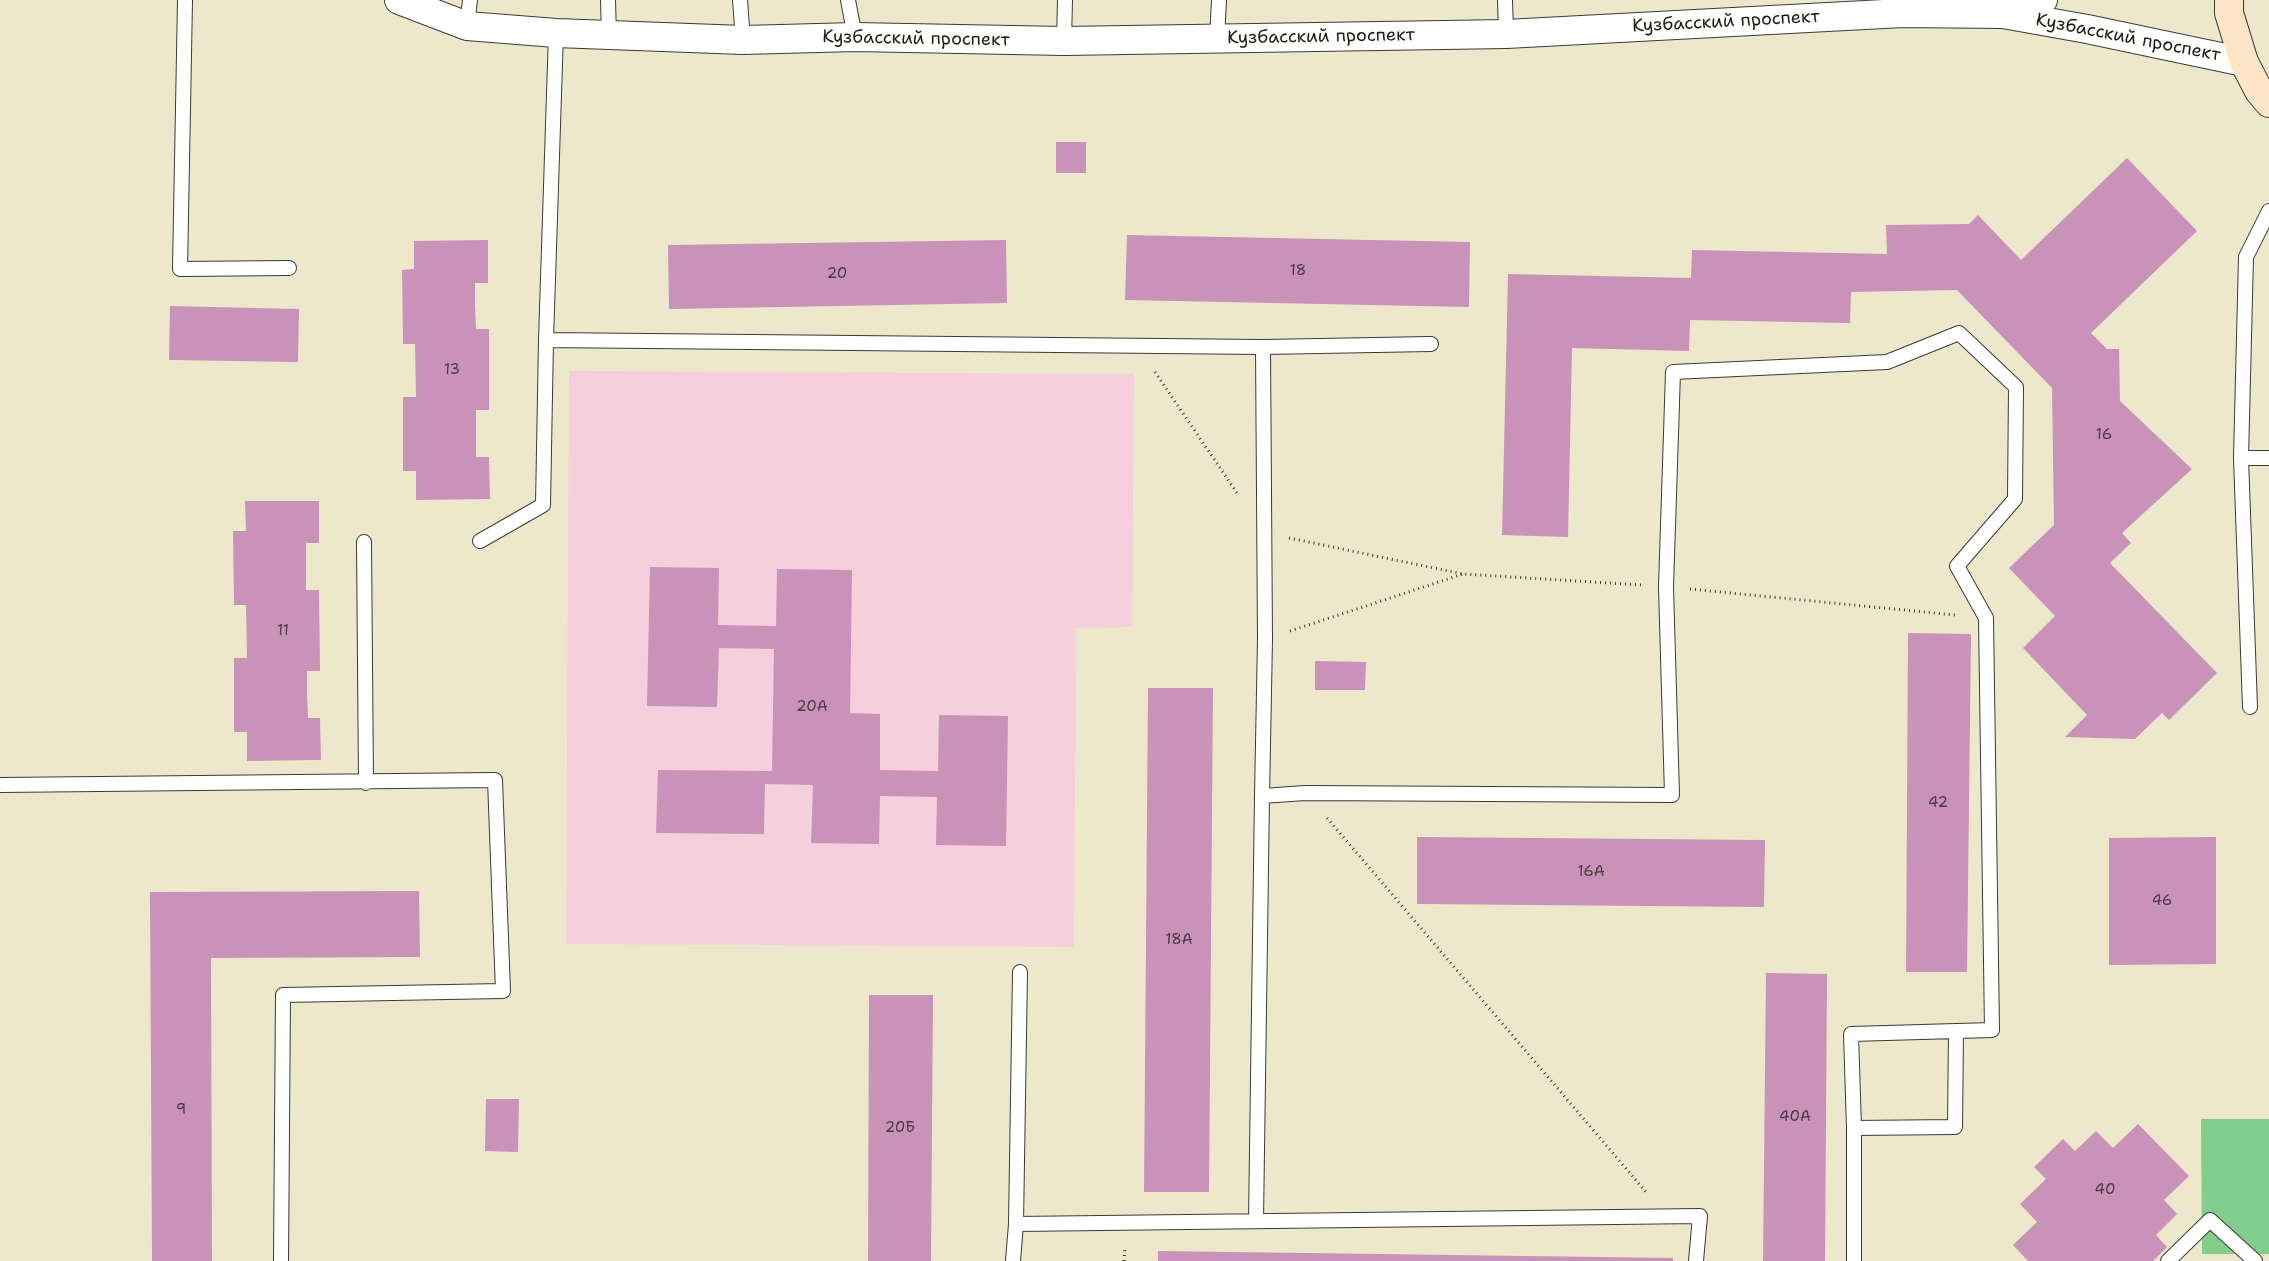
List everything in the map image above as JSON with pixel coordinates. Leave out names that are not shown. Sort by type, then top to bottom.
[{"type":"main road","points":[[2229,0],[2229,13],[2244,62],[2259,91],[2269,103]]},
{"type":"street","points":[[2003,14],[2043,0]]},
{"type":"street","name":"Кузбасский проспект","points":[[407,1],[556,33],[743,40],[856,37],[1064,41],[1506,34],[1903,13],[2003,14],[2096,30],[2244,62]]},
{"type":"lane","points":[[185,0],[180,269],[288,268]]},
{"type":"lane","points":[[608,0],[609,35]]},
{"type":"lane","points":[[740,0],[743,40]]},
{"type":"lane","points":[[848,0],[856,37]]},
{"type":"lane","points":[[1064,41],[1065,0]]},
{"type":"lane","points":[[1218,0],[1218,39]]},
{"type":"lane","points":[[1505,0],[1506,34]]},
{"type":"lane","points":[[480,541],[543,505],[546,340],[556,33]]},
{"type":"lane","points":[[2250,707],[2241,458],[2246,257],[2269,211]]},
{"type":"lane","points":[[1262,796],[1305,793],[1672,795],[1666,587],[1673,372],[1886,362],[1959,333],[2016,387],[2015,499],[1957,566],[1986,618],[1992,1030],[1851,1034],[1854,1128],[1854,1261]]},
{"type":"lane","points":[[546,340],[1263,347],[1431,344]]},
{"type":"lane","points":[[1256,1221],[1265,639],[1263,347]]},
{"type":"lane","points":[[2241,458],[2269,458]]},
{"type":"lane","points":[[364,542],[366,783]]},
{"type":"lane","points":[[0,785],[366,783],[495,780],[503,991],[283,995],[280,1261]]},
{"type":"lane","points":[[1013,1261],[1016,1224],[1020,972]]},
{"type":"lane","points":[[1854,1128],[1955,1127],[1956,1031]]},
{"type":"lane","points":[[1016,1224],[1700,1216],[1696,1261]]},
{"type":"lane","points":[[2168,1261],[2210,1220],[2255,1261]]},
{"type":"path","points":[[1138,346],[1264,532],[1463,574],[1666,587],[1986,618]]},
{"type":"path","points":[[1265,639],[1463,574]]},
{"type":"path","points":[[1305,793],[1668,1217]]},
{"type":"shaded area","points":[[569,371],[1134,374],[1132,627],[1076,628],[1074,947],[566,944]]},
{"type":"green space","points":[[2201,1119],[2269,1119],[2269,1254],[2202,1254]]},
{"type":"building","points":[[1056,142],[1086,142],[1086,173],[1056,173]]},
{"type":"building","points":[[2127,158],[2197,231],[2091,333],[2107,349],[2119,349],[2120,401],[2192,469],[2122,533],[2131,543],[2110,563],[2217,673],[2169,720],[2162,713],[2135,739],[2065,737],[2087,715],[2023,648],[2055,616],[2009,568],[2054,525],[2052,388],[1957,290],[1851,292],[1850,323],[1690,320],[1689,351],[1572,348],[1568,537],[1502,535],[1508,274],[1691,278],[1692,250],[1887,254],[1886,225],[1969,224],[1978,215],[2021,260]]},
{"type":"building","points":[[1127,235],[1470,242],[1469,307],[1125,300]]},
{"type":"building","points":[[488,240],[488,283],[475,283],[476,329],[489,329],[489,410],[476,410],[476,457],[489,457],[490,499],[416,500],[416,471],[403,471],[403,397],[416,397],[415,344],[403,344],[402,270],[414,269],[414,241]]},
{"type":"building","points":[[1006,240],[1007,303],[669,309],[668,245]]},
{"type":"building","points":[[170,306],[299,309],[298,362],[169,360]]},
{"type":"building","points":[[245,501],[319,501],[319,543],[306,543],[306,590],[319,590],[320,671],[307,671],[307,694],[308,718],[320,718],[321,760],[247,761],[247,732],[234,732],[234,658],[247,658],[246,605],[234,605],[233,531],[246,531]]},
{"type":"building","points":[[650,567],[719,568],[718,625],[776,626],[777,569],[852,570],[850,713],[880,714],[880,770],[938,771],[939,715],[1008,716],[1006,846],[936,845],[937,797],[880,796],[879,844],[811,843],[813,785],[765,784],[764,834],[656,833],[658,770],[772,771],[774,649],[719,648],[717,707],[647,706]]},
{"type":"building","points":[[1908,633],[1971,634],[1967,972],[1906,972]]},
{"type":"building","points":[[1315,661],[1366,662],[1365,690],[1315,690]]},
{"type":"building","points":[[1148,688],[1213,688],[1209,1192],[1144,1192]]},
{"type":"building","points":[[1417,837],[1765,840],[1764,907],[1417,904]]},
{"type":"building","points":[[2216,837],[2216,964],[2109,965],[2109,838]]},
{"type":"building","points":[[419,891],[420,957],[211,958],[212,1261],[152,1261],[150,892]]},
{"type":"building","points":[[1766,973],[1827,974],[1825,1261],[1763,1261]]},
{"type":"building","points":[[869,995],[933,995],[931,1261],[868,1261]]},
{"type":"building","points":[[486,1099],[519,1099],[518,1152],[485,1151]]},
{"type":"building","points":[[2138,1124],[2189,1176],[2164,1200],[2177,1214],[2156,1235],[2167,1247],[2153,1261],[2028,1261],[2013,1245],[2037,1222],[2020,1204],[2046,1179],[2034,1167],[2063,1139],[2075,1151],[2096,1131],[2113,1148]]},
{"type":"building","points":[[1158,1251],[1673,1258],[1673,1261],[1158,1261]]}]
